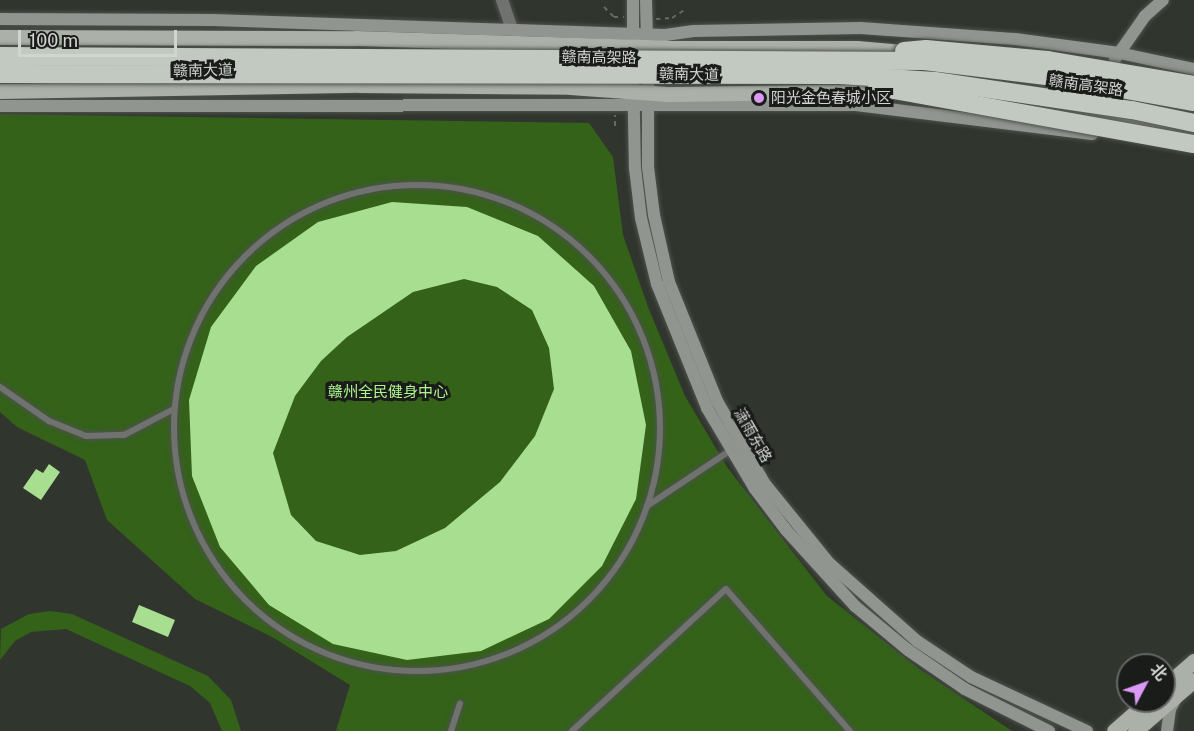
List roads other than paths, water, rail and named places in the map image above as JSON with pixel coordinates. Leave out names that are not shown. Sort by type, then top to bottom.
[{"type":"highway","points":[[819,67],[926,49],[1048,60],[1194,85]]},
{"type":"highway","name":"赣南高架路","points":[[0,56],[819,67],[1132,110],[1194,123]]},
{"type":"highway","name":"赣南高架路","points":[[0,74],[819,67],[924,61],[1060,78],[1194,102]]},
{"type":"highway","points":[[819,67],[1194,144]]},
{"type":"main road","name":"赣南大道","points":[[0,37],[640,40],[857,48],[1014,61],[1103,74],[1194,91]]},
{"type":"main road","name":"赣南大道","points":[[0,91],[360,85],[570,87],[634,99],[938,92],[1194,133]]},
{"type":"main road","points":[[1176,677],[1194,661]]},
{"type":"main road","points":[[1135,731],[1194,680]]},
{"type":"main road","points":[[1114,731],[1134,713]]},
{"type":"street","points":[[502,0],[512,29]]},
{"type":"street","name":"潇雨东路","points":[[633,0],[649,98],[652,205],[669,282],[717,401],[765,484],[829,563],[917,640],[971,677],[1087,731]]},
{"type":"street","name":"潇雨东路","points":[[646,0],[634,99],[635,168],[654,274],[681,352],[731,450],[786,530],[855,606],[956,683],[1025,721],[1049,731]]},
{"type":"street","points":[[1103,74],[1145,16],[1163,0]]},
{"type":"street","points":[[0,19],[213,20],[512,29],[640,40],[861,28],[1015,39],[1119,53],[1194,69]]},
{"type":"street","points":[[649,98],[856,105],[1081,133],[1194,152]]},
{"type":"street","points":[[0,106],[634,99]]},
{"type":"street","points":[[1167,731],[1170,708],[1179,693]]},
{"type":"street","points":[[1025,721],[1035,731]]},
{"type":"lane","points":[[390,185],[457,187],[522,208],[578,245],[622,297],[651,359],[661,426],[652,493],[646,507],[625,555],[592,597],[551,632],[503,656],[450,669],[396,670],[343,659],[294,637],[251,605],[215,564],[190,516],[176,463],[174,410],[188,343],[219,284],[266,235],[324,201],[390,185]]},
{"type":"lane","points":[[0,387],[49,421],[86,436],[124,435],[174,410]]},
{"type":"lane","points":[[646,507],[731,450]]},
{"type":"lane","points":[[572,731],[726,589],[850,731]]},
{"type":"lane","points":[[451,731],[460,703]]},
{"type":"place","name":"阳光金色春城小区","points":[[759,98]]},
{"type":"park label","name":"赣州全民健身中心","points":[[388,392]]}]
